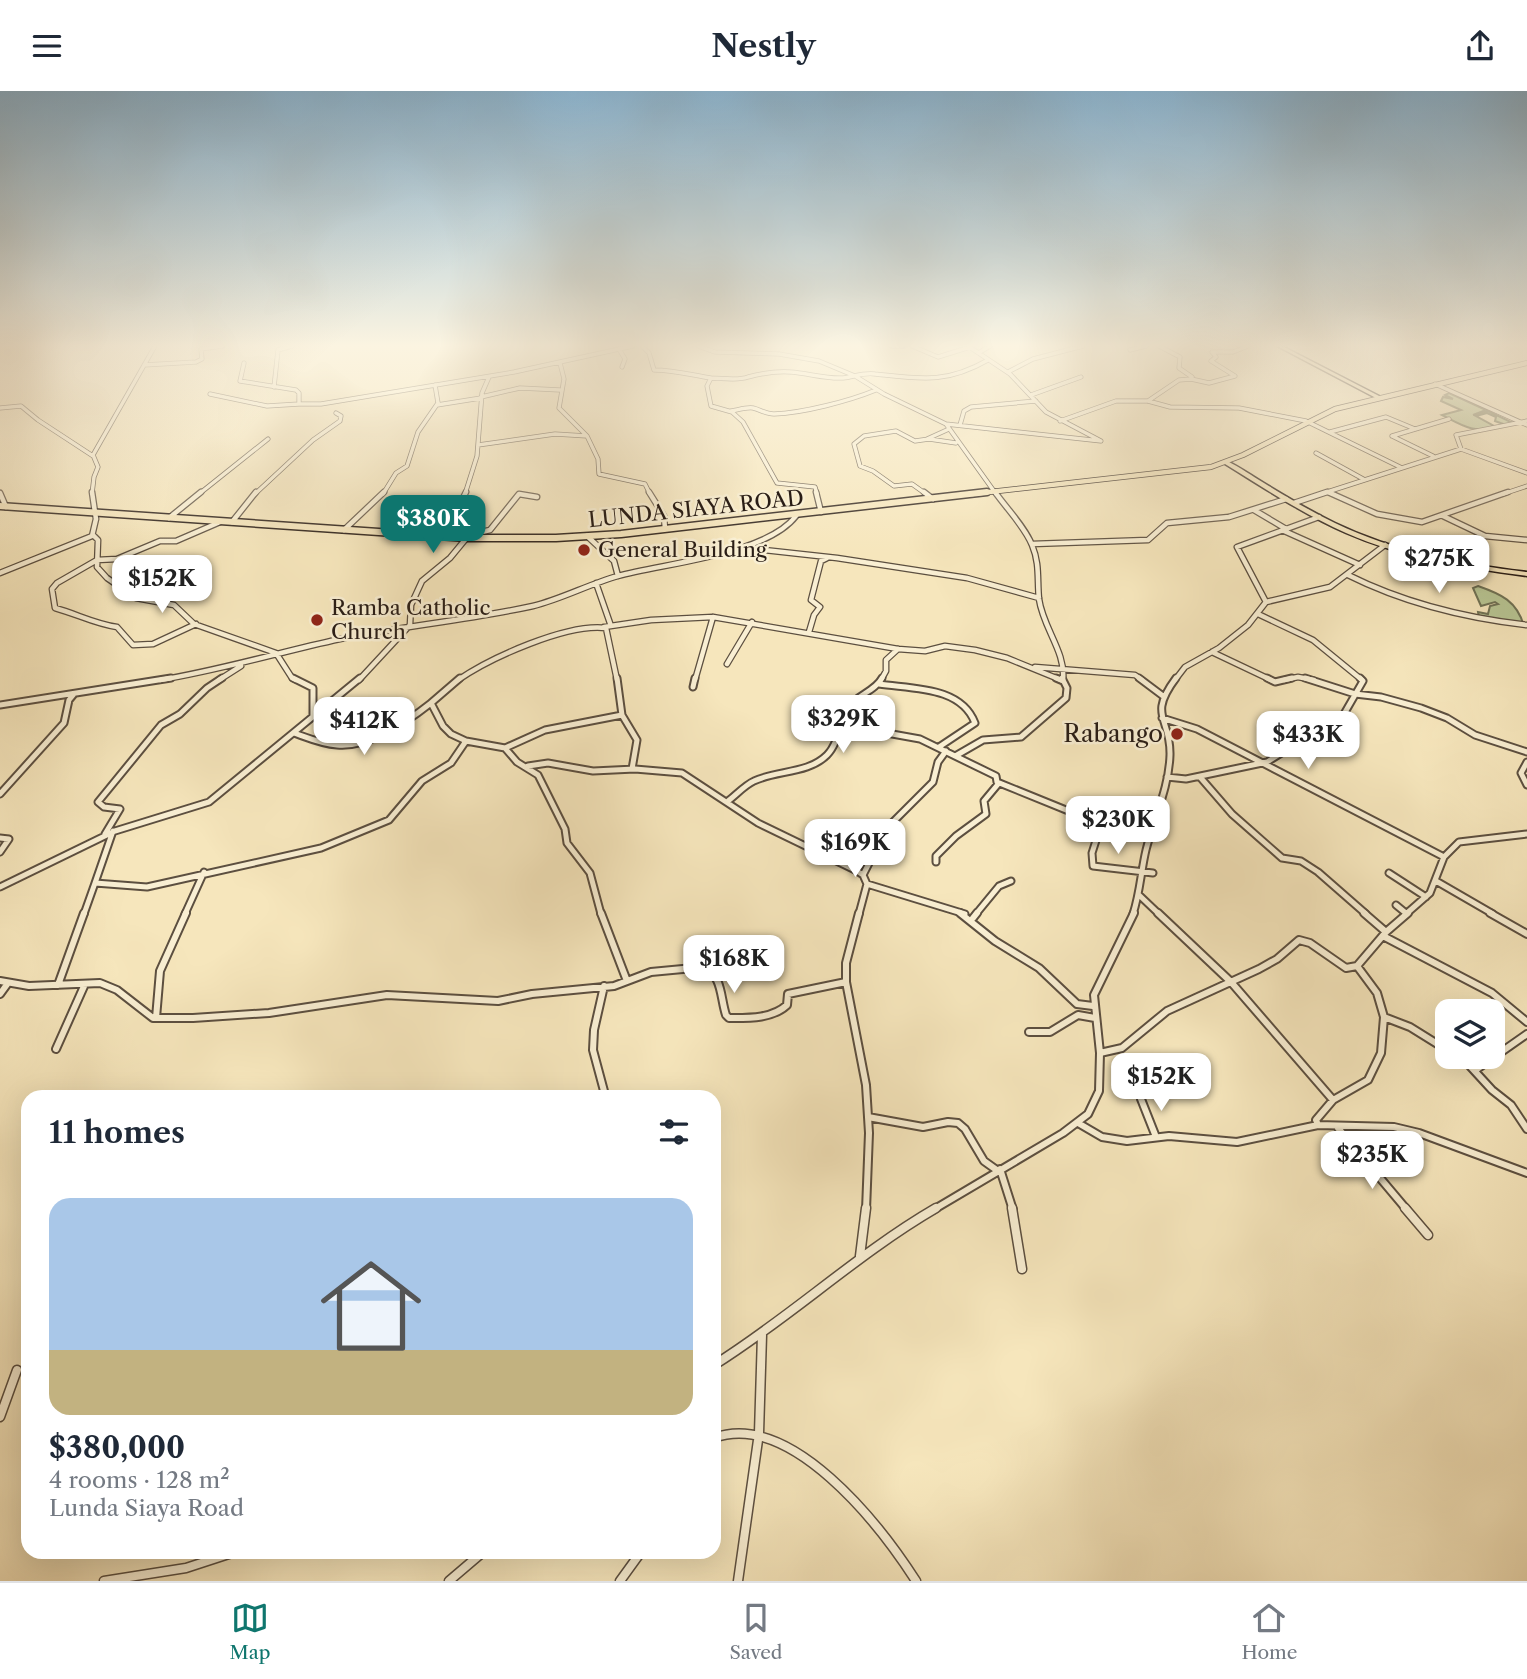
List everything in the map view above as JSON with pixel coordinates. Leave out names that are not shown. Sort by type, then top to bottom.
[{"type":"highway","points":[[1227,463],[1318,517],[1385,545],[1457,564],[1527,574]]},
{"type":"main road","name":"LUNDA SIAYA ROAD","points":[[3,507],[467,538],[587,536],[796,516],[1178,472],[1227,463],[1306,421],[1322,416]]},
{"type":"street","points":[[0,573],[82,542],[93,535],[98,522],[94,513],[91,488],[98,467],[93,456],[76,442],[31,416]]},
{"type":"street","points":[[93,456],[116,416]]},
{"type":"street","points":[[232,522],[239,510],[254,495],[314,440],[340,421],[339,416]]},
{"type":"street","points":[[344,530],[382,496],[396,473],[407,466],[418,432],[430,416]]},
{"type":"street","points":[[444,536],[470,479],[482,416]]},
{"type":"street","points":[[566,416],[587,436],[598,459],[599,474],[645,484],[650,496],[662,509],[666,529]]},
{"type":"street","points":[[736,416],[745,425],[773,479],[782,484],[813,485],[821,512]]},
{"type":"street","points":[[929,416],[946,424],[1101,441],[1051,416]]},
{"type":"street","points":[[960,425],[963,416]]},
{"type":"street","points":[[1060,421],[1070,416]]},
{"type":"street","points":[[1278,416],[1306,421],[1402,468]]},
{"type":"street","points":[[1505,416],[1521,423]]},
{"type":"street","points":[[1330,432],[1388,417],[1415,429]]},
{"type":"street","points":[[1433,456],[1392,436],[1449,419]]},
{"type":"street","points":[[1461,449],[1456,435],[1527,423]]},
{"type":"street","points":[[946,424],[1032,544],[1041,576],[1039,598],[1065,668],[1063,681]]},
{"type":"street","points":[[933,499],[912,484],[894,486],[873,471],[860,466],[854,446],[864,436],[896,431],[915,441],[928,439],[949,429]]},
{"type":"street","points":[[478,445],[555,433],[587,436]]},
{"type":"street","points":[[169,518],[268,439]]},
{"type":"street","points":[[928,439],[958,444]]},
{"type":"street","points":[[1294,503],[1461,449],[1527,473]]},
{"type":"street","points":[[1316,453],[1366,479]]},
{"type":"street","points":[[1327,492],[1360,508],[1401,520],[1422,522],[1527,485]]},
{"type":"street","points":[[0,493],[3,507]]},
{"type":"street","points":[[0,887],[105,834],[145,820],[203,806],[352,687],[410,625],[411,597],[418,585],[472,533],[490,530],[517,495],[537,497]]},
{"type":"street","points":[[1032,544],[1145,541],[1154,538],[1155,532],[1167,523],[1217,519],[1286,499]]},
{"type":"street","points":[[1254,510],[1284,529],[1360,565]]},
{"type":"street","points":[[0,705],[247,663],[276,653],[410,625],[466,619],[536,605],[618,576],[742,548],[789,525],[796,516]]},
{"type":"street","points":[[1443,516],[1485,536],[1527,540]]},
{"type":"street","points":[[1266,602],[1237,547],[1318,517]]},
{"type":"street","points":[[195,624],[156,643],[135,646],[128,642],[117,627],[94,624],[83,616],[55,608],[54,585],[97,560],[117,559],[160,541],[176,541],[222,521]]},
{"type":"street","points":[[93,535],[98,540],[97,560],[100,572],[127,593],[141,600],[174,604],[195,624],[276,653],[292,678],[313,688],[313,716]]},
{"type":"street","points":[[587,536],[589,541],[613,559],[618,576]]},
{"type":"street","points":[[721,1360],[762,1335],[860,1256],[893,1233],[1078,1123],[1094,1105],[1097,1098],[1100,1053],[1093,1006],[1097,987],[1129,926],[1167,777],[1170,751],[1162,718],[1163,696],[1185,667],[1212,652],[1248,625],[1266,602],[1330,587],[1385,545]]},
{"type":"street","points":[[742,548],[837,558],[967,578],[1039,598]]},
{"type":"street","points":[[809,632],[814,615],[820,607],[811,600],[816,572],[821,561],[837,558]]},
{"type":"street","points":[[1348,575],[1371,588],[1463,615],[1527,625]]},
{"type":"street","points":[[596,583],[601,592],[606,619],[611,626]]},
{"type":"street","points":[[1167,777],[1200,777],[1273,760],[1336,720],[1346,711],[1362,687],[1363,681],[1308,637],[1258,614]]},
{"type":"street","points":[[692,687],[713,617]]},
{"type":"street","points":[[294,733],[331,745],[358,745],[418,714],[460,678],[490,660],[555,636],[590,627],[663,618],[713,617],[898,649],[925,651],[949,646],[992,654],[1063,681],[1067,688],[1066,698],[1028,733],[1015,738],[983,740],[957,755]]},
{"type":"street","points":[[727,664],[752,622]]},
{"type":"street","points":[[604,627],[607,629],[618,681],[622,715],[637,740],[632,769]]},
{"type":"street","points":[[729,801],[754,781],[798,770],[822,759],[836,743],[846,708],[863,692],[879,684],[886,671],[886,660],[898,649]]},
{"type":"street","points":[[1212,652],[1275,682],[1298,677],[1355,694],[1381,697],[1427,710],[1447,718],[1475,735],[1527,752]]},
{"type":"street","points":[[105,834],[120,809],[104,807],[98,802],[159,727],[191,706],[207,688],[247,663]]},
{"type":"street","points":[[1032,667],[1139,675],[1163,696]]},
{"type":"street","points":[[879,684],[951,695],[962,703],[974,717],[975,723],[939,747]]},
{"type":"street","points":[[0,794],[64,723],[69,701],[74,694]]},
{"type":"street","points":[[431,703],[445,729],[466,741],[505,748],[558,726],[622,715]]},
{"type":"street","points":[[1162,718],[1189,725],[1444,857]]},
{"type":"street","points":[[842,725],[910,737],[939,747],[996,776],[999,783],[1071,812]]},
{"type":"street","points":[[95,883],[143,888],[204,872],[299,855],[386,821],[422,782],[451,762],[466,741]]},
{"type":"street","points":[[505,748],[517,762],[538,775],[565,829],[569,846],[587,866],[597,904],[627,981]]},
{"type":"street","points":[[863,875],[887,828],[933,782],[938,762],[946,751]]},
{"type":"street","points":[[1527,762],[1521,773],[1527,785]]},
{"type":"street","points":[[527,767],[548,763],[593,771],[632,769],[682,773],[705,790],[729,801],[758,823],[863,875],[867,884],[846,963],[846,982],[863,1061],[868,1117],[865,1222],[860,1256]]},
{"type":"street","points":[[1200,777],[1232,814],[1282,858],[1301,861],[1318,872],[1384,934],[1492,993],[1527,1022]]},
{"type":"street","points":[[936,862],[936,856],[952,840],[986,814],[984,801],[999,783]]},
{"type":"street","points":[[1100,828],[1091,853],[1093,866],[1153,873]]},
{"type":"street","points":[[58,985],[113,831]]},
{"type":"street","points":[[1100,1053],[1115,1053],[1184,999],[1231,982],[1275,961],[1299,940],[1310,943],[1346,968],[1357,966],[1384,934],[1426,897],[1436,881],[1444,857],[1464,840],[1527,834]]},
{"type":"street","points":[[0,852],[2,841]]},
{"type":"street","points":[[156,1018],[160,971],[204,872]]},
{"type":"street","points":[[1389,873],[1426,897]]},
{"type":"street","points":[[973,918],[999,886],[1012,880]]},
{"type":"street","points":[[1436,881],[1527,934]]},
{"type":"street","points":[[867,884],[916,901],[946,907],[973,918],[995,941],[1044,972],[1077,1004],[1093,1006]]},
{"type":"street","points":[[1139,895],[1231,982],[1333,1100]]},
{"type":"street","points":[[1396,905],[1407,913]]},
{"type":"street","points":[[1318,1125],[1316,1119],[1333,1100],[1368,1080],[1384,1040],[1384,1017],[1377,993],[1357,966]]},
{"type":"street","points":[[0,981],[29,986],[85,985],[97,982],[109,985],[156,1018],[239,1016],[387,995],[493,1001],[604,986],[656,971],[709,968],[718,978],[724,1012],[732,1018],[780,1012],[787,1005],[788,994],[846,982]]},
{"type":"street","points":[[0,994],[8,983]]},
{"type":"street","points":[[56,1049],[66,1021],[85,985]]},
{"type":"street","points":[[604,986],[594,1030],[593,1050],[604,1090]]},
{"type":"street","points":[[1029,1032],[1050,1032],[1078,1015],[1095,1018]]},
{"type":"street","points":[[1384,1017],[1410,1027],[1435,1043]]},
{"type":"street","points":[[1505,1050],[1527,1034]]},
{"type":"street","points":[[1473,1069],[1511,1105],[1527,1129]]},
{"type":"street","points":[[1141,1098],[1156,1137]]},
{"type":"street","points":[[868,1117],[923,1127],[948,1122],[961,1124],[984,1160],[999,1170],[1012,1199],[1019,1226],[1022,1269]]},
{"type":"street","points":[[1078,1123],[1112,1141],[1183,1136],[1237,1142],[1318,1125],[1405,1129],[1527,1173]]},
{"type":"street","points":[[1338,1128],[1429,1235]]},
{"type":"street","points":[[738,1581],[759,1433],[762,1335]]},
{"type":"street","points":[[0,1417],[18,1370]]},
{"type":"street","points":[[721,1436],[734,1433],[759,1433],[822,1470],[848,1491],[916,1581]]},
{"type":"street","points":[[104,1581],[186,1568],[214,1559]]},
{"type":"street","points":[[449,1581],[475,1559]]},
{"type":"street","points":[[620,1581],[636,1559]]},
{"type":"green space","points":[[1443,416],[1478,416],[1494,426],[1474,429]]},
{"type":"green space","points":[[1493,416],[1513,423],[1506,425],[1495,421],[1496,417]]},
{"type":"green space","points":[[1478,586],[1494,592],[1512,604],[1524,626],[1479,618],[1478,612],[1488,614],[1490,606],[1498,604],[1495,602],[1481,606],[1473,588]]},
{"type":"place","name":"General Building","points":[[584,550]]},
{"type":"place","name":"Ramba Catholic Church","points":[[317,620]]},
{"type":"place","name":"Rabango","points":[[1177,734]]}]
